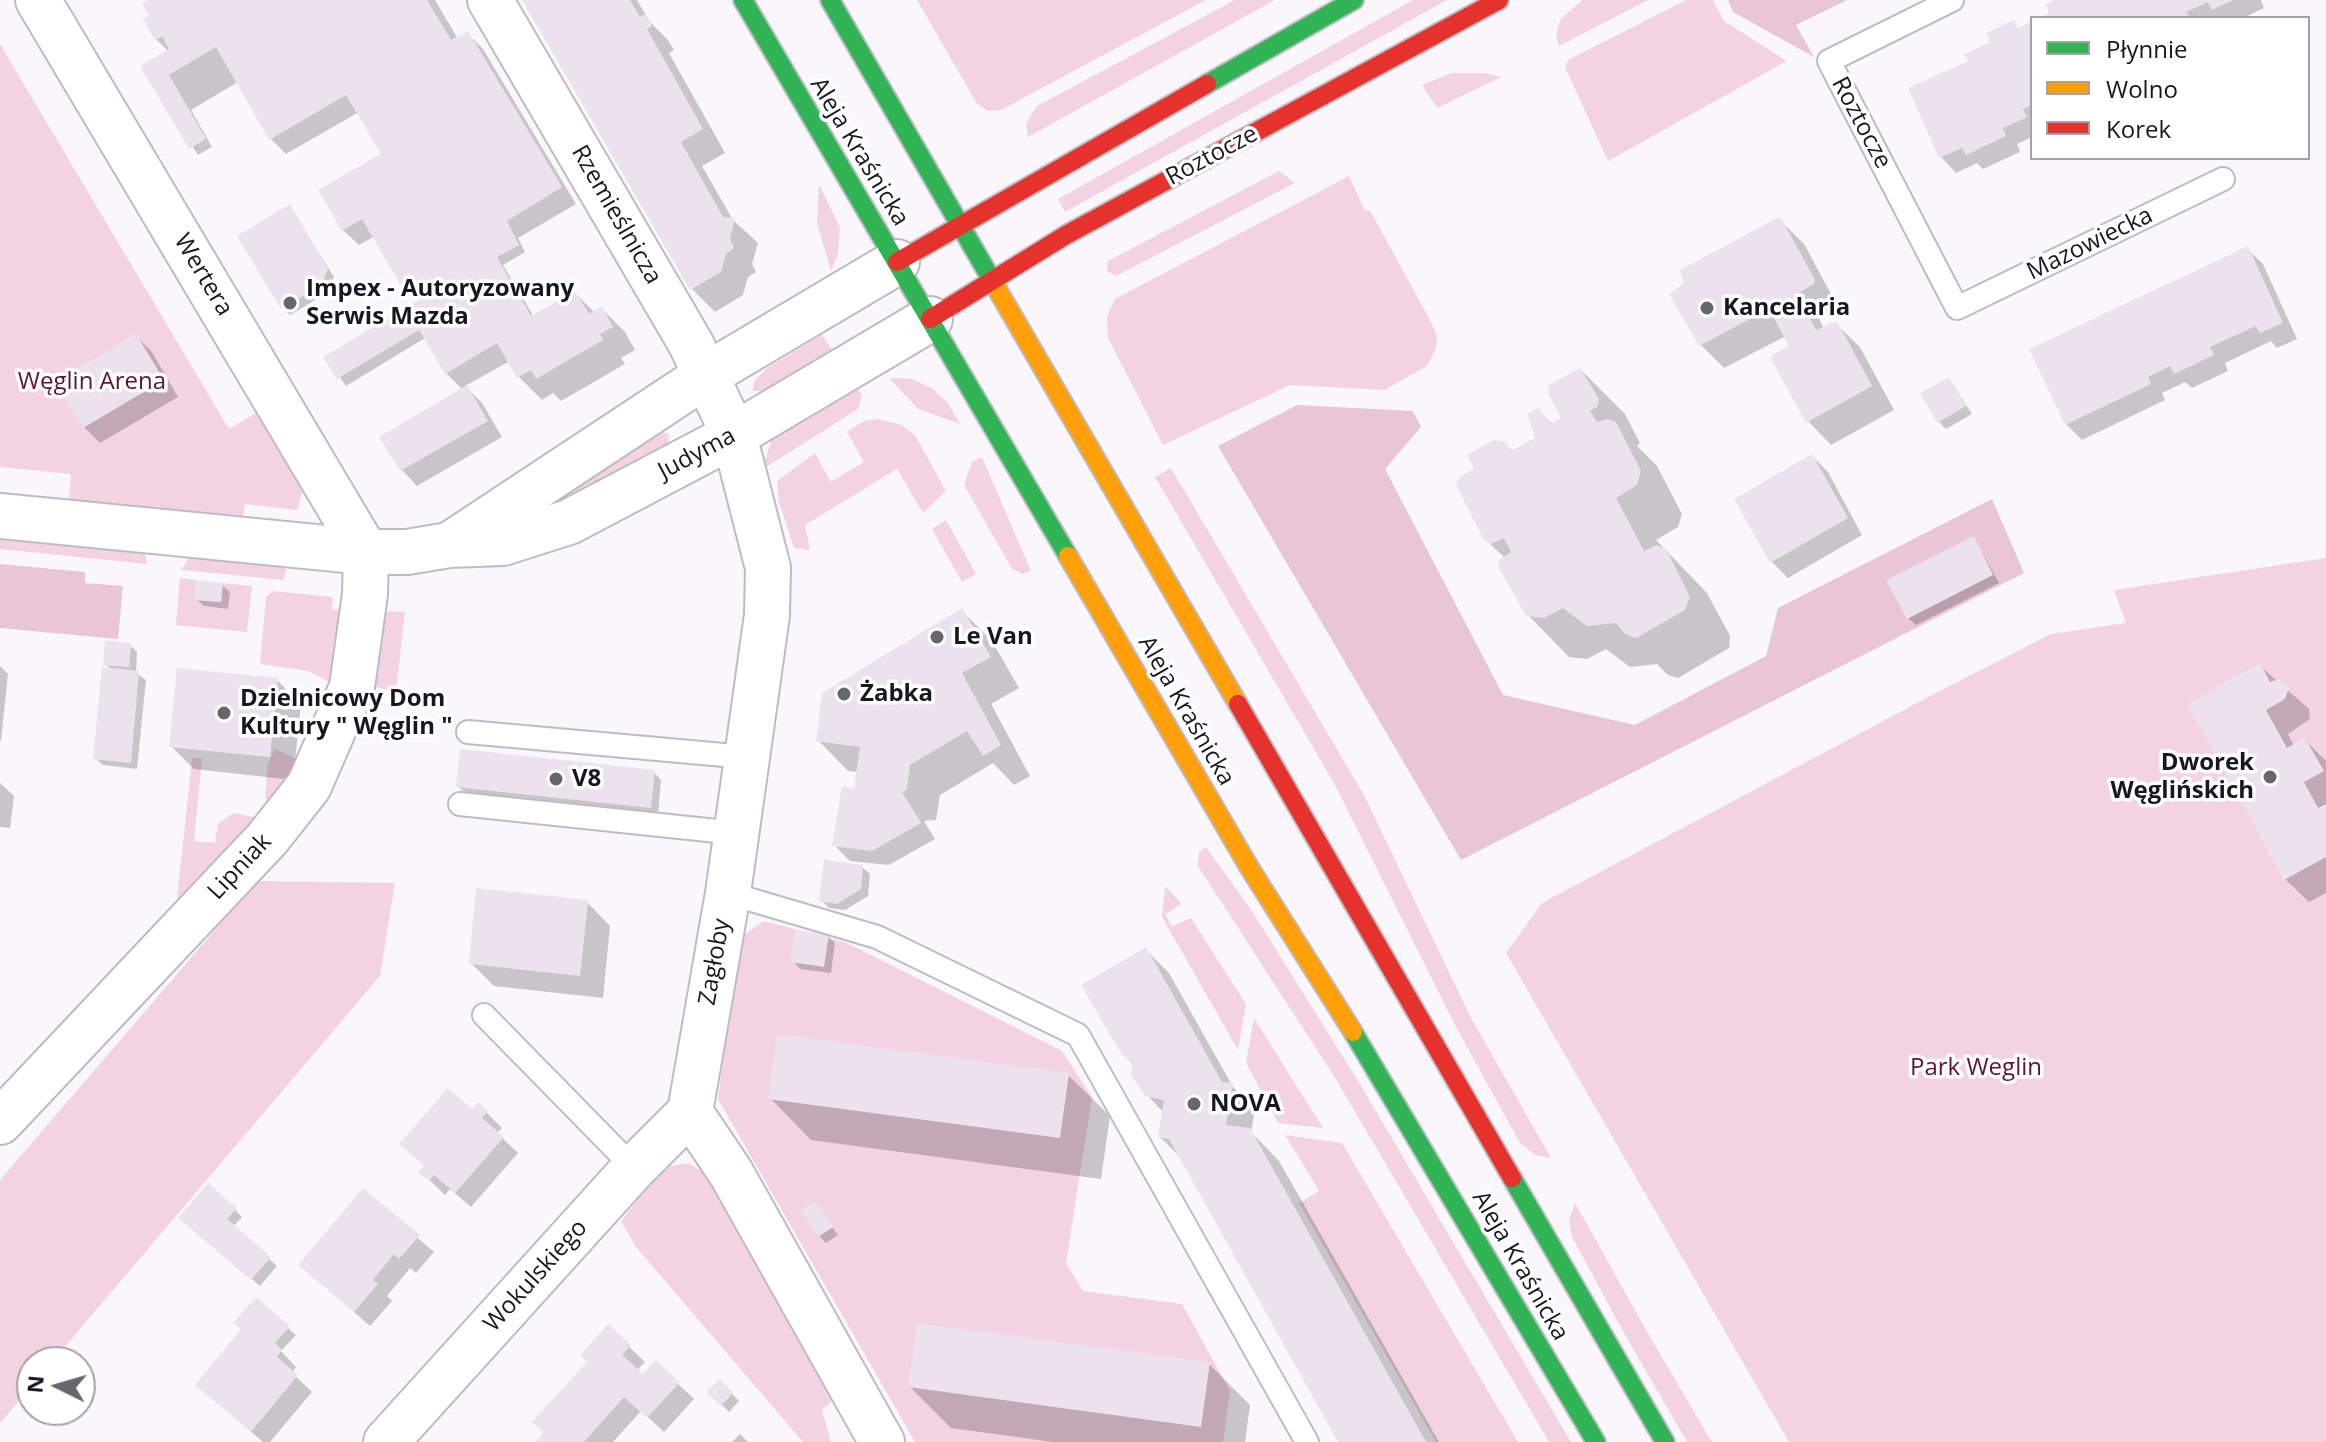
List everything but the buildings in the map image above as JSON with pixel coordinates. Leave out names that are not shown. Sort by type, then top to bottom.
[{"type":"main road","name":"Aleja Kraśnicka","points":[[743,0],[1249,867],[1384,1082],[1596,1442]]},
{"type":"main road","name":"Aleja Kraśnicka","points":[[830,0],[1665,1442]]},
{"type":"main road","name":"Roztocze","points":[[930,319],[1066,235],[1499,0]]},
{"type":"main road","points":[[897,262],[1346,3]]},
{"type":"street","name":"Wertera","points":[[38,0],[366,552]]},
{"type":"street","name":"Rzemieślnicza","points":[[490,0],[708,374],[734,435]]},
{"type":"street","name":"Judyma","points":[[449,545],[708,374],[897,262]]},
{"type":"street","name":"Judyma","points":[[0,516],[366,552],[407,552],[449,545],[503,543],[569,522],[734,435],[930,319]]},
{"type":"street","name":"Zagłoby","points":[[690,1112],[728,893],[767,615],[768,568],[734,435]]},
{"type":"street","name":"Lipniak","points":[[0,1122],[267,839],[309,786],[352,687],[365,594],[366,552]]},
{"type":"street","name":"Wokulskiego","points":[[386,1442],[634,1168],[690,1112]]},
{"type":"street","points":[[690,1112],[731,1173],[882,1442]]},
{"type":"lane","name":"Roztocze","points":[[1952,0],[1829,61],[1957,308]]},
{"type":"lane","name":"Mazowiecka","points":[[1957,308],[2223,179]]},
{"type":"lane","points":[[468,732],[746,757]]},
{"type":"lane","points":[[460,804],[736,833]]},
{"type":"lane","points":[[728,893],[877,937],[1078,1035],[1307,1442]]},
{"type":"lane","points":[[484,1015],[634,1168]]},
{"type":"green space","points":[[917,0],[1206,0],[1001,110],[987,111],[976,102]]},
{"type":"green space","points":[[1235,0],[1275,0],[1028,137],[1026,124],[1037,106]]},
{"type":"green space","points":[[1413,0],[1447,0],[1065,212],[1058,199]]},
{"type":"green space","points":[[1582,0],[1648,0],[1559,46],[1556,36],[1560,20]]},
{"type":"green space","points":[[1686,0],[1713,0],[1724,21],[1787,61],[1608,161],[1565,67],[1568,60]]},
{"type":"green space","name":"Węglin Arena","points":[[0,44],[229,429],[260,411],[305,484],[297,510],[245,504],[243,518],[69,500],[71,474],[0,467]]},
{"type":"green space","points":[[1452,73],[1484,73],[1501,77],[1437,108],[1422,85]]},
{"type":"green space","points":[[1279,171],[1295,183],[1116,276],[1107,271],[1108,261]]},
{"type":"green space","points":[[1349,176],[1364,209],[1371,212],[1437,336],[1436,348],[1427,366],[1385,390],[1290,385],[1163,445],[1108,338],[1107,316],[1115,299]]},
{"type":"green space","points":[[819,184],[840,228],[838,254],[831,271],[817,223]]},
{"type":"green space","points":[[822,335],[834,353],[768,391],[753,391],[754,381],[767,368]]},
{"type":"green space","points":[[889,378],[912,379],[932,388],[948,403],[960,424],[918,409]]},
{"type":"green space","points":[[855,386],[862,395],[858,409],[763,469],[771,441]]},
{"type":"green space","points":[[878,419],[902,425],[915,435],[946,491],[923,513],[897,469],[805,525],[810,550],[794,548],[779,502],[777,481],[815,453],[831,482],[864,462],[847,432],[864,421]]},
{"type":"green space","points":[[659,431],[669,434],[668,446],[533,524],[523,514]]},
{"type":"green space","points":[[982,457],[1031,571],[1023,574],[1012,569],[964,485],[972,462]]},
{"type":"green space","points":[[1171,468],[1364,795],[1471,1018],[1551,1158],[1535,1155],[1520,1143],[1456,1027],[1334,783],[1155,477]]},
{"type":"green space","points":[[946,520],[976,574],[962,582],[932,529]]},
{"type":"green space","points":[[0,530],[145,552],[147,564],[0,549]]},
{"type":"green space","points":[[190,556],[287,560],[284,580],[181,570]]},
{"type":"green space","name":"Park Weglin","points":[[2326,558],[2326,1442],[1789,1442],[1506,953],[1542,903],[1932,695],[2051,634],[2126,623],[2114,590]]},
{"type":"green space","points":[[180,578],[196,580],[195,600],[221,602],[223,583],[252,586],[247,632],[176,625]]},
{"type":"green space","points":[[273,591],[333,597],[332,609],[348,611],[337,686],[308,671],[260,664],[266,597]]},
{"type":"green space","points":[[378,611],[405,612],[396,692],[369,685]]},
{"type":"green space","points":[[275,749],[301,761],[269,804],[265,797],[268,764]]},
{"type":"green space","points":[[192,758],[202,758],[194,841],[215,843],[218,824],[233,813],[254,817],[258,824],[187,901],[177,899]]},
{"type":"green space","points":[[1206,847],[1252,911],[1360,1084],[1571,1442],[1549,1442],[1337,1081],[1198,866],[1199,852]]},
{"type":"green space","points":[[257,881],[395,883],[380,976],[66,1346],[16,1346],[16,1404],[0,1423],[0,1180]]},
{"type":"green space","points":[[1165,886],[1182,904],[1165,914],[1172,926],[1191,918],[1246,1004],[1238,1050],[1162,917]]},
{"type":"green space","points":[[764,921],[847,943],[1062,1051],[1092,1097],[1066,1263],[1083,1291],[1182,1304],[1230,1391],[1223,1442],[915,1442],[718,1099],[739,938]]},
{"type":"green space","points":[[1254,1018],[1323,1128],[1278,1123],[1246,1063]]},
{"type":"green space","points":[[1285,1135],[1342,1143],[1518,1442],[1436,1442],[1299,1203],[1319,1191]]},
{"type":"green space","points":[[689,1163],[716,1181],[837,1396],[822,1410],[831,1442],[803,1442],[636,1247],[621,1221],[664,1167]]},
{"type":"green space","points":[[1575,1203],[1712,1442],[1687,1442],[1629,1342],[1572,1237],[1569,1220]]},
{"type":"shaded area","points":[[1728,0],[1847,0],[1796,25],[1814,57],[1733,12]]},
{"type":"shaded area","points":[[1297,405],[1413,411],[1421,427],[1385,469],[1503,695],[1635,725],[1766,656],[1778,608],[1992,499],[2024,573],[1461,860],[1218,446]]},
{"type":"shaded area","points":[[0,564],[85,572],[85,583],[123,586],[118,639],[0,628]]},
{"type":"traffic: fast","points":[[743,0],[1068,556]]},
{"type":"traffic: fast","points":[[830,0],[997,289]]},
{"type":"traffic: fast","points":[[1207,84],[1354,0]]},
{"type":"traffic: fast","points":[[1353,1032],[1596,1442]]},
{"type":"traffic: fast","points":[[1512,1178],[1665,1442]]},
{"type":"traffic: slow","points":[[997,289],[1238,704]]},
{"type":"traffic: slow","points":[[1068,556],[1249,867],[1353,1032]]},
{"type":"traffic: jam","points":[[930,319],[1066,235],[1499,0]]},
{"type":"traffic: jam","points":[[897,262],[1207,84]]},
{"type":"traffic: jam","points":[[1238,704],[1512,1178]]},
{"type":"place","name":"Impex - Autoryzowany Serwis Mazda","points":[[290,303]]},
{"type":"place","name":"Kancelaria","points":[[1707,308]]},
{"type":"place","name":"Le Van","points":[[937,637]]},
{"type":"place","name":"Żabka","points":[[844,694]]},
{"type":"place","name":"Dzielnicowy Dom Kultury \" Węglin \"","points":[[224,713]]},
{"type":"place","name":"Dworek Węglińskich","points":[[2270,777]]},
{"type":"place","name":"V8","points":[[556,779]]},
{"type":"place","name":"NOVA","points":[[1194,1104]]}]
